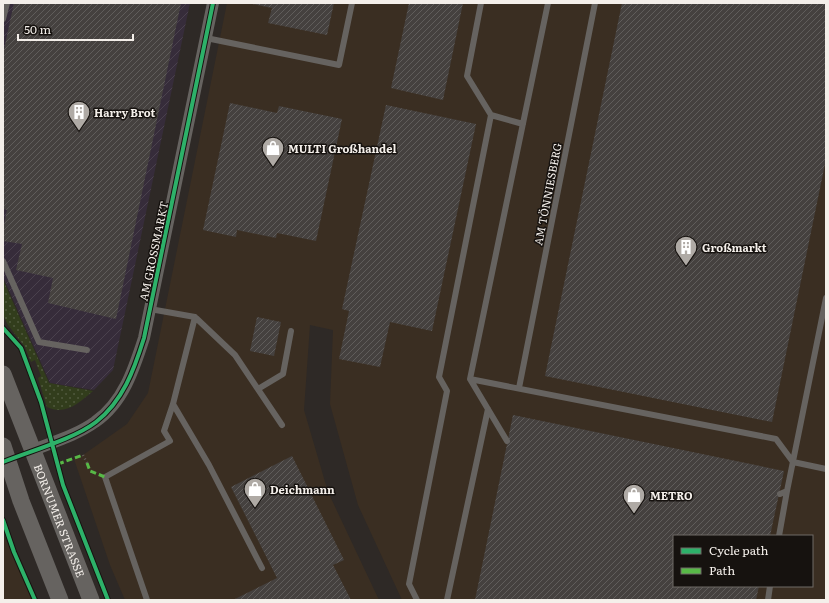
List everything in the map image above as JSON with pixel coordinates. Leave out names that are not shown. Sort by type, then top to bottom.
[{"type":"main road","name":"BORNUMER STRASSE","points":[[3,374],[91,600]]},
{"type":"main road","points":[[33,450],[5,456],[60,600]]},
{"type":"street","name":"AM GROSSMARKT","points":[[33,450],[77,433],[96,422],[112,405],[125,387],[134,369],[144,338],[213,3]]},
{"type":"lane","points":[[3,20],[7,3]]},
{"type":"lane","points":[[206,38],[339,66],[352,3]]},
{"type":"lane","points":[[418,600],[409,584],[447,391],[439,376],[491,116],[467,76],[481,3]]},
{"type":"lane","points":[[507,441],[470,379],[548,3]]},
{"type":"lane","name":"AM TÖNNIESBERG","points":[[519,388],[595,3]]},
{"type":"lane","points":[[491,116],[524,124]]},
{"type":"lane","points":[[3,261],[39,342],[86,350]]},
{"type":"lane","points":[[779,535],[826,298]]},
{"type":"lane","points":[[150,309],[195,317],[234,355],[282,425]]},
{"type":"lane","points":[[147,600],[105,477],[170,441],[164,431],[173,404],[195,317]]},
{"type":"lane","points":[[258,389],[283,374],[291,331]]},
{"type":"lane","points":[[470,379],[776,439],[793,462],[826,470]]},
{"type":"lane","points":[[173,404],[205,458],[262,568]]},
{"type":"lane","points":[[447,600],[488,409]]},
{"type":"lane","points":[[780,494],[787,491]]},
{"type":"lane","points":[[768,600],[770,587]]},
{"type":"path","points":[[83,455],[87,463]]},
{"type":"shaded area","name":"Harry Brot","points":[[3,3],[190,3],[113,370],[94,390],[50,383],[3,277]]},
{"type":"shaded area","points":[[227,3],[826,3],[826,600],[402,600],[358,505],[330,404],[333,330],[310,325],[304,410],[328,492],[379,600],[125,600],[110,565],[74,459],[83,455],[127,424],[148,393]]},
{"type":"shaded area","points":[[3,534],[34,600],[3,600]]},
{"type":"green space","points":[[3,280],[49,383],[93,391],[72,407],[60,410],[47,407],[38,378],[41,376],[35,360],[31,362],[25,347],[8,325],[3,315]]},
{"type":"building","name":"Harry Brot","points":[[14,3],[181,3],[116,319],[48,303],[53,278],[16,270],[22,244],[3,241],[3,229],[7,210],[3,209],[3,54]]},
{"type":"building","points":[[248,3],[334,3],[327,35],[268,23],[272,8]]},
{"type":"building","points":[[409,3],[463,3],[443,100],[391,88]]},
{"type":"building","name":"Großmarkt","points":[[622,3],[826,3],[826,159],[772,422],[545,376]]},
{"type":"building","points":[[230,103],[277,113],[279,106],[342,119],[316,241],[277,233],[276,238],[237,230],[236,237],[203,230]]},
{"type":"building","points":[[386,105],[476,124],[432,331],[390,322],[380,367],[339,359],[349,311],[342,309]]},
{"type":"building","points":[[257,317],[281,322],[274,356],[250,351]]},
{"type":"building","name":"METRO","points":[[513,415],[784,471],[770,535],[673,535],[673,587],[759,587],[756,600],[475,600]]},
{"type":"building","points":[[292,456],[344,560],[333,565],[351,600],[233,600],[277,578],[231,487]]},
{"type":"marked path","points":[[58,464],[83,455]]},
{"type":"marked path","points":[[87,463],[90,471],[105,477]]},
{"type":"cycle path","points":[[3,462],[76,434],[96,422],[113,405],[132,373],[144,338],[213,3]]},
{"type":"cycle path","points":[[3,328],[21,348],[41,402],[63,485],[108,600]]},
{"type":"cycle path","points":[[3,520],[14,552],[35,600]]},
{"type":"place","name":"Harry Brot","points":[[79,132]]},
{"type":"place","name":"MULTI Großhandel","points":[[273,168]]},
{"type":"place","name":"Großmarkt","points":[[686,266]]},
{"type":"place","name":"Deichmann","points":[[255,508]]},
{"type":"place","name":"METRO","points":[[634,514]]}]
